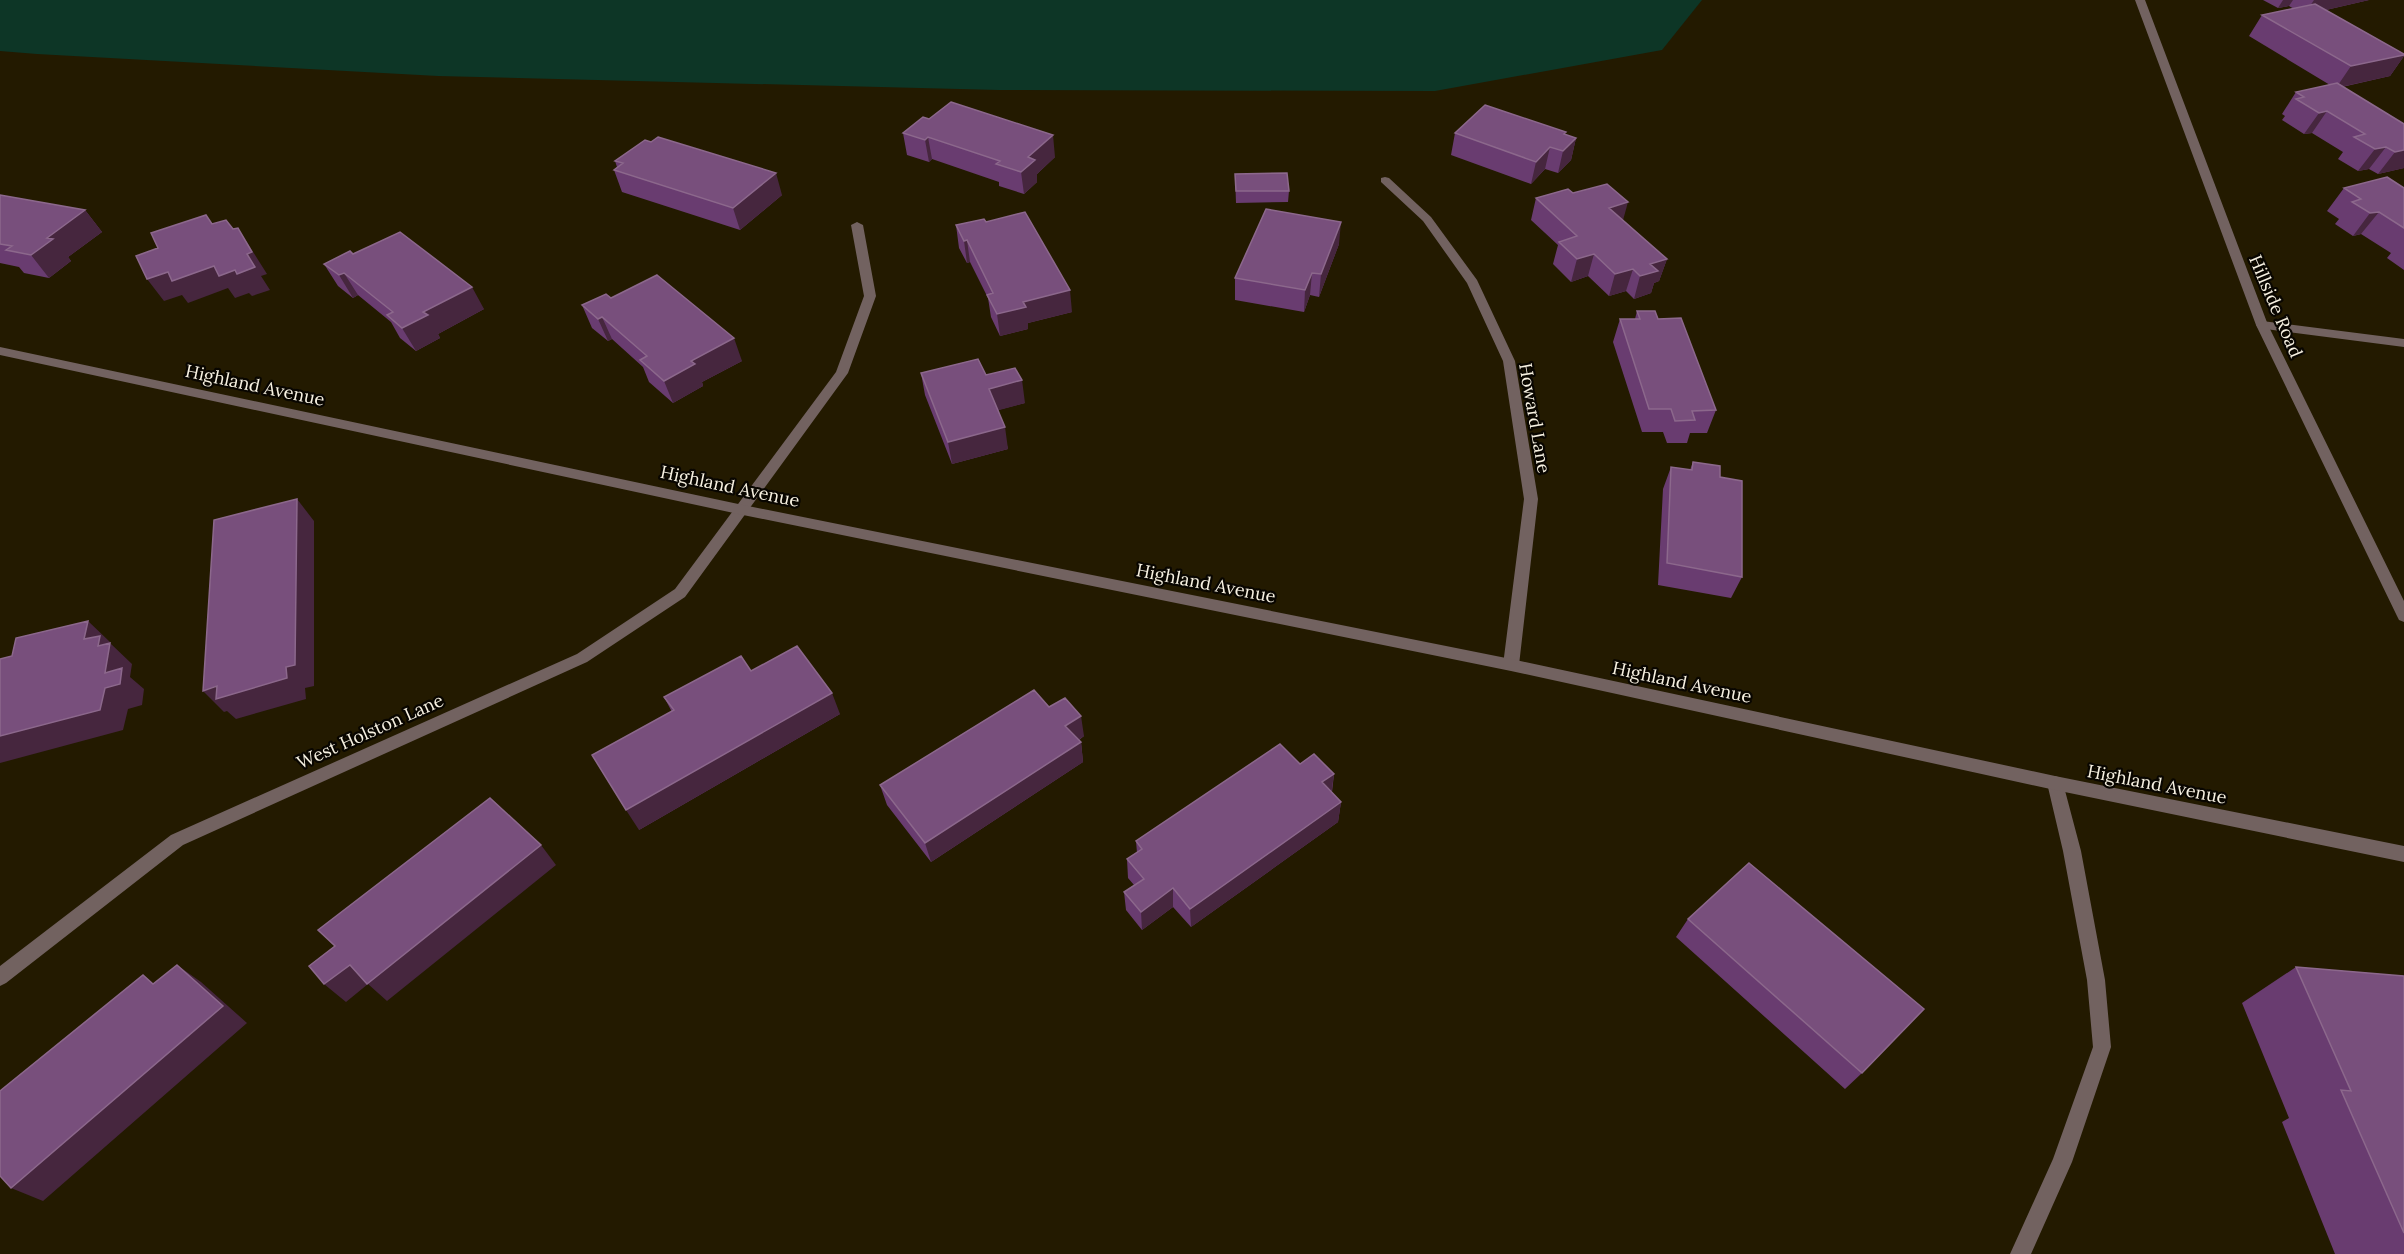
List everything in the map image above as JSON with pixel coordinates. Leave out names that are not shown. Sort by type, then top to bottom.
[{"type":"street","name":"Hillside Road","points":[[2140,0],[2262,325],[2404,616]]},
{"type":"street","name":"Howard Lane","points":[[1385,180],[1427,219],[1473,283],[1509,362],[1531,499],[1511,665]]},
{"type":"street","name":"West Holston Lane","points":[[0,977],[177,840],[582,658],[680,593],[842,373],[870,296],[857,225]]},
{"type":"street","points":[[2262,325],[2404,343]]},
{"type":"street","name":"Highland Avenue","points":[[0,351],[743,510],[1511,665],[2055,783],[2404,854]]},
{"type":"street","points":[[2020,1254],[2062,1162],[2102,1047],[2096,980],[2072,851],[2055,783]]},
{"type":"green space","points":[[0,0],[1702,0],[1662,50],[1435,91],[999,90],[438,76],[37,54],[0,51]]},
{"type":"building","points":[[2315,4],[2404,55],[2351,66],[2262,15]]},
{"type":"building","points":[[2337,83],[2404,124],[2404,150],[2395,152],[2386,147],[2375,149],[2354,137],[2365,134],[2327,111],[2319,113],[2296,99],[2304,97],[2296,92]]},
{"type":"building","points":[[951,102],[1053,135],[1028,157],[1035,160],[1021,172],[996,164],[1000,161],[928,137],[925,140],[903,133],[923,117],[929,119]]},
{"type":"building","points":[[1485,105],[1566,132],[1564,134],[1576,138],[1563,151],[1550,147],[1536,162],[1455,133]]},
{"type":"building","points":[[658,137],[776,173],[733,208],[614,170],[623,163],[615,161],[645,140],[651,142]]},
{"type":"building","points":[[1287,173],[1289,191],[1236,191],[1235,174]]},
{"type":"building","points":[[2387,177],[2404,188],[2404,228],[2379,212],[2370,213],[2352,202],[2361,199],[2344,188]]},
{"type":"building","points":[[1607,184],[1628,202],[1609,208],[1667,259],[1650,264],[1658,271],[1640,276],[1633,269],[1615,274],[1594,254],[1577,259],[1559,242],[1577,236],[1536,198],[1568,189],[1573,193]]},
{"type":"building","points":[[0,195],[85,210],[47,238],[53,239],[31,255],[6,250],[12,246],[0,244]]},
{"type":"building","points":[[1266,209],[1341,222],[1321,274],[1312,273],[1305,290],[1235,278]]},
{"type":"building","points":[[1025,212],[1070,290],[1023,302],[1026,307],[997,314],[987,295],[993,293],[967,240],[964,241],[956,225],[984,219],[986,222]]},
{"type":"building","points":[[206,215],[212,224],[226,220],[233,229],[238,228],[252,252],[247,254],[255,267],[237,274],[235,270],[219,276],[214,266],[172,281],[168,272],[147,279],[136,256],[158,248],[151,233]]},
{"type":"building","points":[[400,232],[472,287],[423,312],[428,315],[402,328],[387,315],[393,312],[344,273],[339,275],[324,264],[350,251],[353,254]]},
{"type":"building","points":[[657,275],[734,338],[691,361],[695,364],[664,381],[640,360],[647,356],[602,317],[598,319],[582,305],[606,294],[611,298]]},
{"type":"building","points":[[1637,311],[1655,311],[1658,319],[1681,318],[1716,410],[1692,411],[1695,420],[1675,421],[1671,409],[1649,409],[1620,319],[1640,319]]},
{"type":"building","points":[[978,359],[986,375],[1015,368],[1022,380],[989,389],[1005,427],[948,442],[921,373]]},
{"type":"building","points":[[1693,462],[1720,466],[1720,477],[1742,481],[1742,577],[1667,563],[1671,467],[1692,470]]},
{"type":"building","points":[[297,499],[295,665],[286,667],[287,678],[216,699],[217,686],[203,691],[214,520]]},
{"type":"building","points":[[88,621],[84,639],[100,636],[98,646],[110,643],[105,673],[122,668],[120,684],[105,688],[100,710],[0,736],[0,659],[12,656],[16,638]]},
{"type":"building","points":[[797,646],[832,693],[626,810],[592,755],[674,710],[664,697],[741,656],[751,671]]},
{"type":"building","points":[[1034,690],[1049,707],[1065,698],[1081,716],[1065,726],[1081,742],[925,843],[880,785]]},
{"type":"building","points":[[1280,744],[1300,764],[1314,754],[1334,774],[1322,782],[1341,802],[1190,909],[1173,888],[1141,912],[1124,892],[1144,879],[1127,859],[1142,849],[1136,841]]},
{"type":"building","points":[[490,798],[541,845],[367,984],[350,965],[324,984],[309,966],[335,946],[318,930]]},
{"type":"building","points":[[1749,863],[1924,1009],[1862,1073],[1688,919]]},
{"type":"building","points":[[177,965],[223,1006],[11,1188],[0,1176],[0,1091],[143,975],[153,984]]},
{"type":"building","points":[[2296,967],[2404,976],[2404,1233],[2341,1090],[2351,1091]]}]
